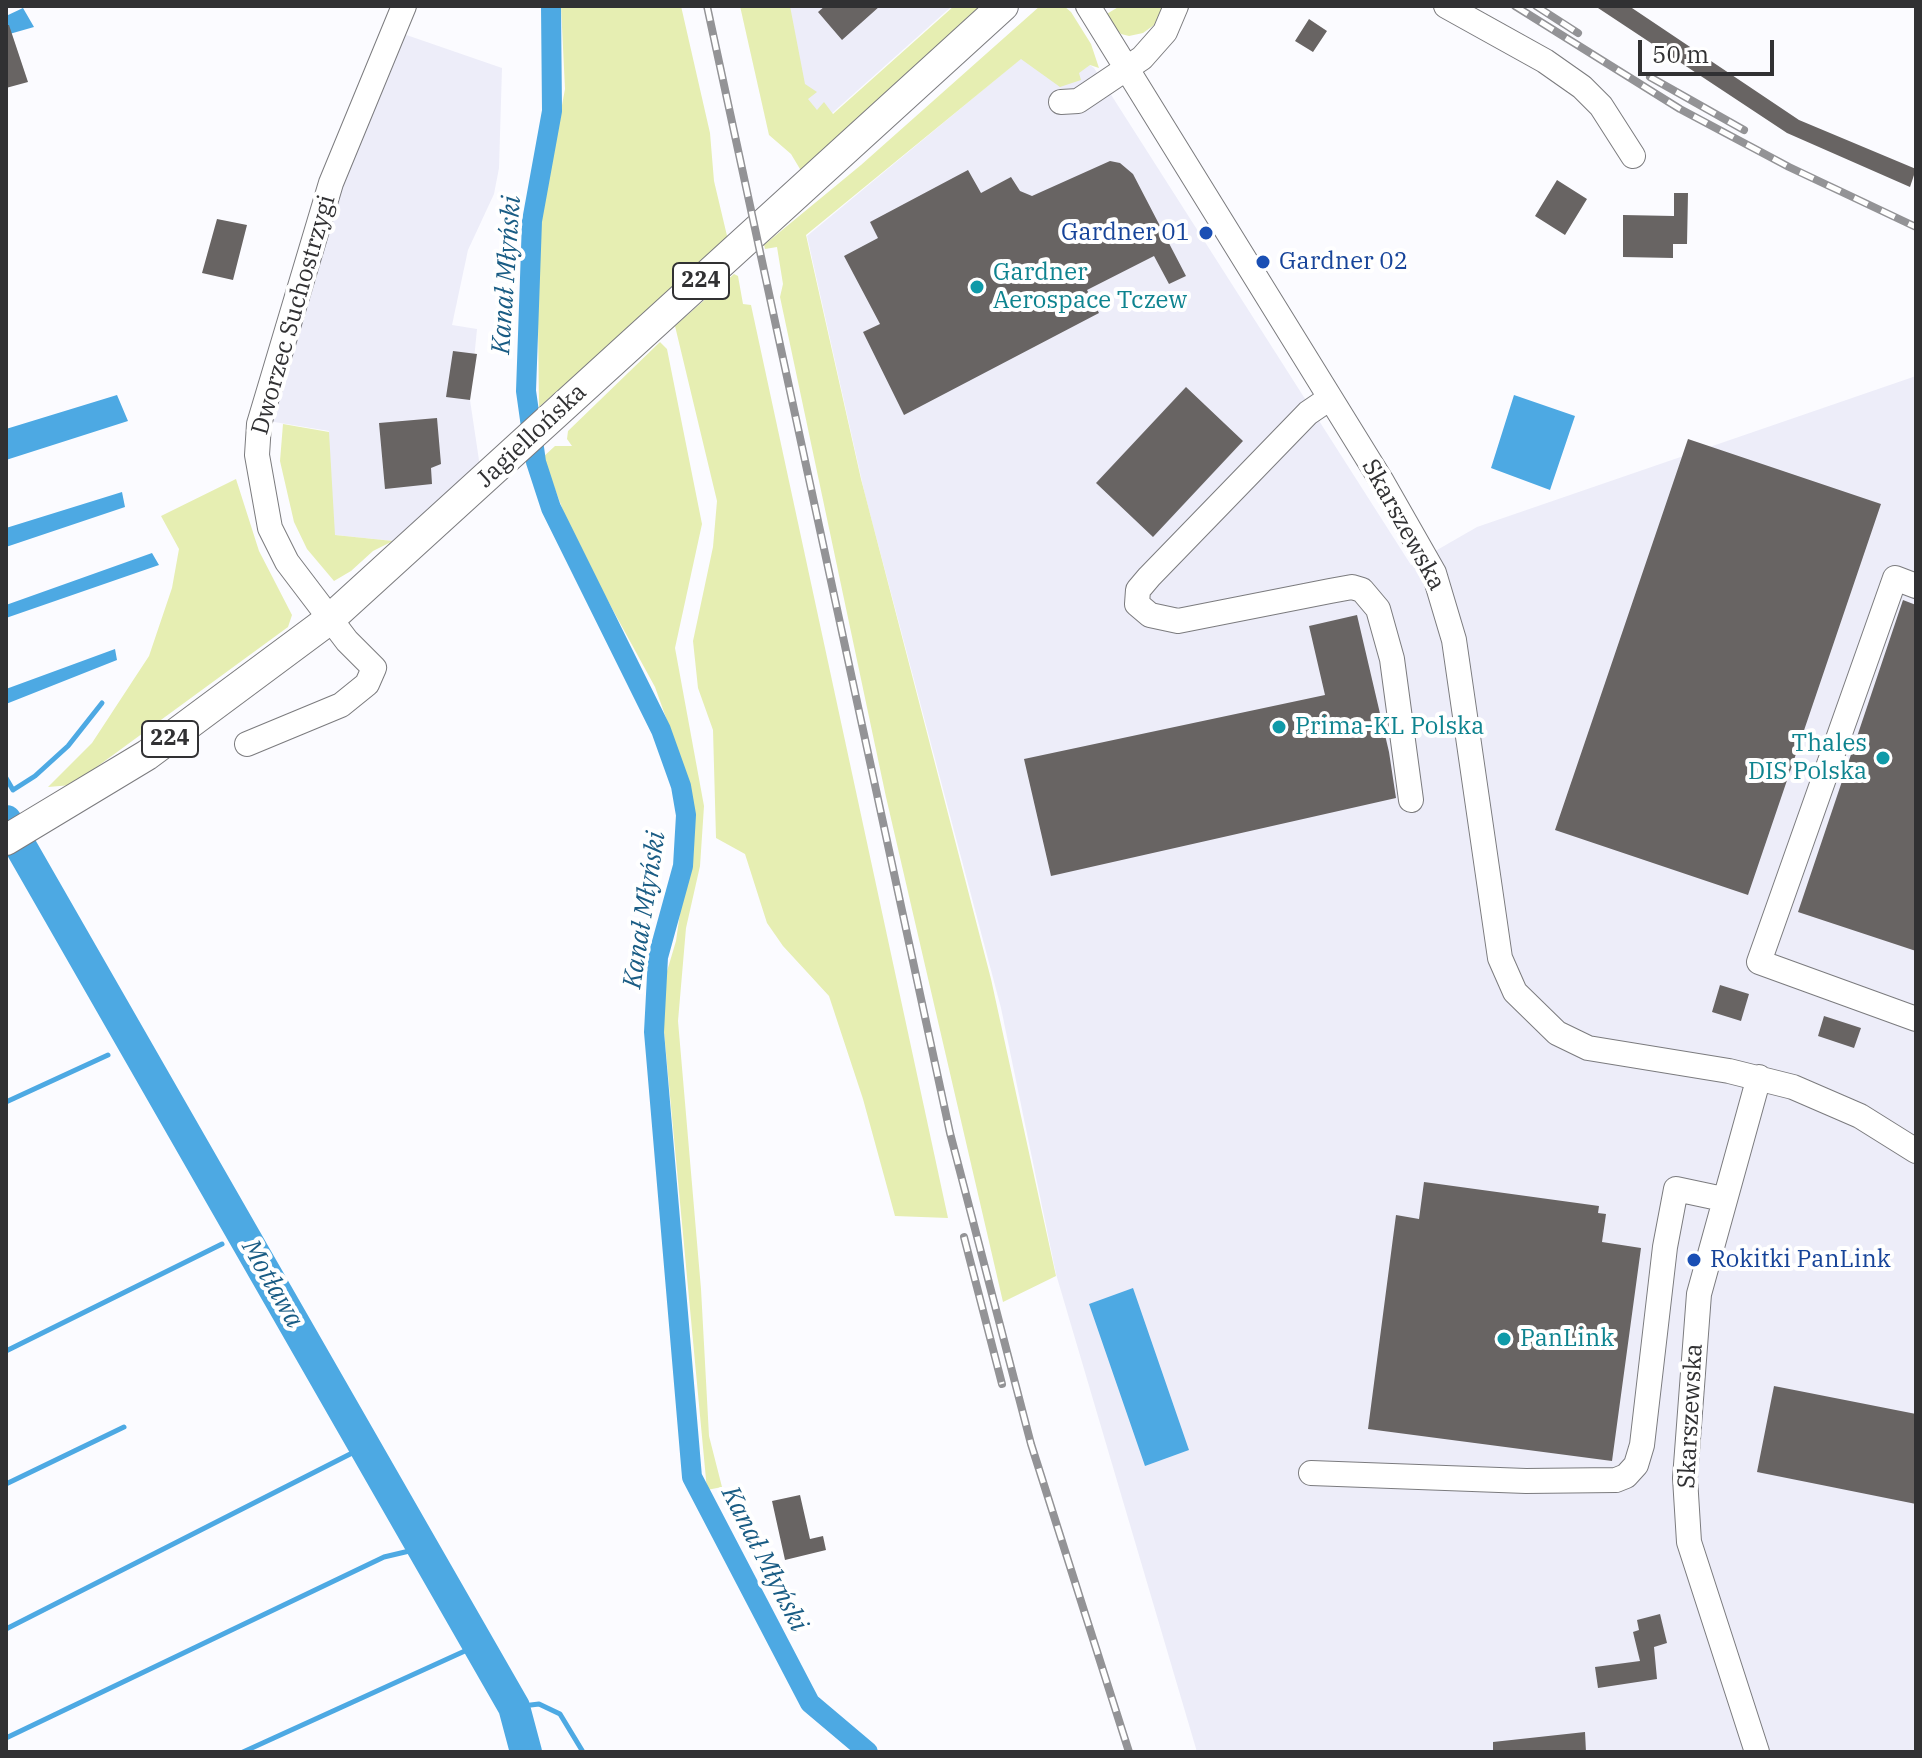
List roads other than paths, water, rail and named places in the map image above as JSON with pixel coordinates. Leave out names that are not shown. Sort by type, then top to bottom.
[{"type":"main road","name":"Jagiellońska","points":[[18,833],[147,755],[330,619],[1003,6]]},
{"type":"street","name":"Dworzec Suchostrzygi","points":[[247,744],[341,705],[367,684],[374,668],[330,619],[287,562],[270,528],[257,455],[259,424],[331,183],[404,6]]},
{"type":"street","name":"Skarszewska","points":[[1088,6],[1417,540],[1444,600],[1454,640],[1490,906],[1500,958],[1515,992],[1557,1033],[1588,1048],[1759,1077],[1826,1099],[1916,1151]]},
{"type":"street","points":[[1061,102],[1078,101],[1156,44],[1176,6]]},
{"type":"street","points":[[1446,6],[1545,61],[1582,87],[1601,106],[1633,156]]},
{"type":"street","points":[[1330,398],[1308,413],[1149,577],[1138,590],[1137,604],[1150,615],[1178,621],[1352,587],[1362,590],[1378,609],[1392,659],[1411,800]]},
{"type":"street","points":[[1916,586],[1895,578],[1759,962],[1916,1019]]},
{"type":"street","name":"Skarszewska","points":[[1757,1752],[1689,1542],[1685,1478],[1699,1294],[1759,1077]]},
{"type":"street","points":[[1311,1473],[1526,1481],[1616,1480],[1626,1476],[1636,1465],[1642,1445],[1665,1247],[1676,1189],[1723,1199]]},
{"type":"water","points":[[23,8],[34,27],[6,35],[6,16]]},
{"type":"water","points":[[117,395],[128,421],[6,460],[6,429]]},
{"type":"water","points":[[1514,395],[1575,416],[1550,490],[1491,468]]},
{"type":"water","points":[[122,492],[125,507],[6,547],[6,528]]},
{"type":"water","points":[[152,553],[159,565],[6,618],[6,605]]},
{"type":"water","points":[[115,649],[117,660],[6,704],[6,689]]},
{"type":"water","points":[[1133,1288],[1189,1450],[1145,1466],[1089,1304]]},
{"type":"waterway","name":"Kanał Młyński","points":[[551,6],[552,111],[532,221],[526,391],[536,462],[551,508],[661,730],[681,786],[686,815],[683,866],[658,957],[654,1032],[692,1477],[810,1703],[868,1752]]},
{"type":"waterway","points":[[6,778],[13,790],[35,776],[68,746],[102,703]]},
{"type":"waterway","name":"Motława","points":[[6,821],[514,1707],[526,1752]]},
{"type":"waterway","points":[[6,1102],[108,1055]]},
{"type":"waterway","points":[[6,1351],[222,1244]]},
{"type":"waterway","points":[[6,1484],[124,1427]]},
{"type":"waterway","points":[[6,1629],[364,1447]]},
{"type":"waterway","points":[[6,1738],[384,1557],[422,1548]]},
{"type":"waterway","points":[[243,1752],[478,1645]]},
{"type":"waterway","points":[[514,1707],[539,1704],[560,1714],[583,1752]]},
{"type":"railway","points":[[707,6],[950,1133],[1031,1444],[1129,1752]]},
{"type":"railway","points":[[1515,6],[1680,109],[1789,167],[1916,227]]},
{"type":"railway","points":[[1536,6],[1578,33]]},
{"type":"railway","points":[[1650,77],[1744,130]]},
{"type":"railway","points":[[964,1237],[1002,1384]]},
{"type":"place","name":"Gardner 01","points":[[1206,233]]},
{"type":"place","name":"Gardner 02","points":[[1263,262]]},
{"type":"place","name":"Gardner Aerospace Tczew","points":[[977,287]]},
{"type":"place","name":"Prima-KL Polska","points":[[1279,727]]},
{"type":"place","name":"Thales DIS Polska","points":[[1883,758]]},
{"type":"place","name":"Rokitki PanLink","points":[[1694,1260]]},
{"type":"place","name":"PanLink","points":[[1504,1339]]}]
